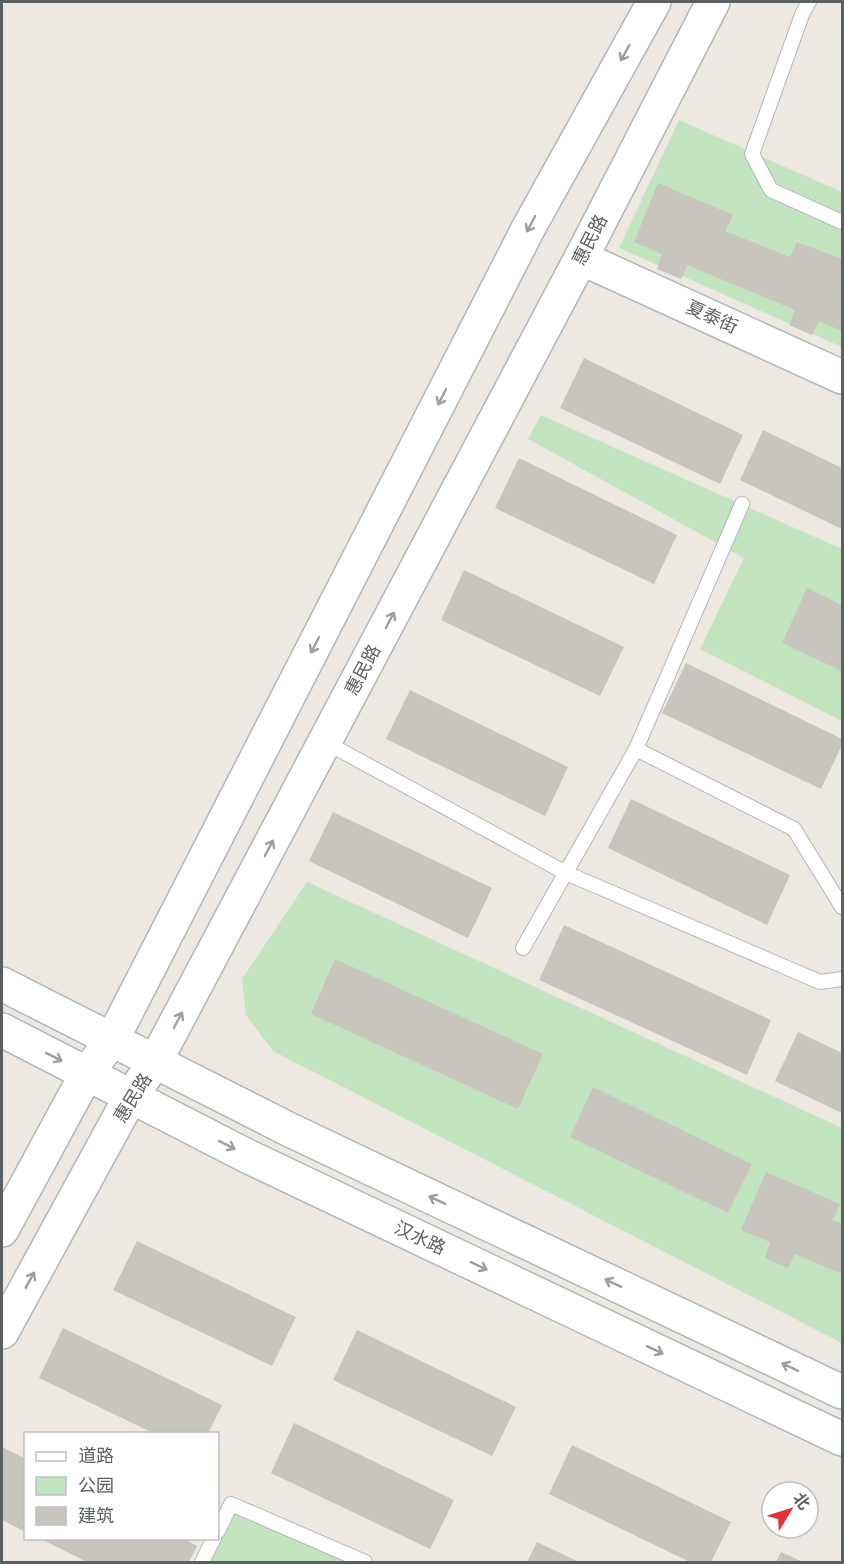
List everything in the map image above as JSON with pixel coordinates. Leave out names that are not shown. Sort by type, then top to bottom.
[{"type":"street","points":[[2,1230],[87,1073],[112,1040],[529,227],[654,2]]},
{"type":"street","name":"惠民路","points":[[2,1332],[131,1096],[155,1062],[581,258],[713,2]]},
{"type":"street","name":"夏泰街","points":[[581,258],[843,377]]},
{"type":"street","points":[[2,984],[301,1135],[843,1392]]},
{"type":"street","name":"汉水路","points":[[2,1030],[258,1161],[843,1439]]},
{"type":"lane","points":[[809,2],[803,12],[752,154],[771,190],[843,222]]},
{"type":"lane","points":[[523,948],[636,749],[742,504]]},
{"type":"lane","points":[[325,742],[566,873],[820,982],[843,979]]},
{"type":"lane","points":[[636,749],[795,829],[843,908]]},
{"type":"lane","points":[[219,1530],[231,1504],[365,1563]]},
{"type":"lane","points":[[202,1563],[214,1540]]},
{"type":"green space","points":[[679,120],[842,192],[842,347],[619,248]]},
{"type":"green space","points":[[541,415],[842,549],[842,721],[700,649],[744,558],[528,439]]},
{"type":"green space","points":[[307,882],[842,1128],[842,1343],[273,1051],[246,1015],[242,979]]},
{"type":"green space","points":[[231,1504],[365,1562],[202,1562],[213,1540],[219,1540],[219,1528]]},
{"type":"building","points":[[658,183],[733,215],[725,231],[790,257],[797,242],[842,259],[842,331],[819,321],[812,335],[789,325],[795,310],[687,265],[681,279],[657,269],[662,254],[634,242]]},
{"type":"building","points":[[584,358],[743,435],[720,484],[560,408]]},
{"type":"building","points":[[763,430],[842,468],[842,529],[740,480]]},
{"type":"building","points":[[519,458],[677,535],[654,584],[495,508]]},
{"type":"building","points":[[464,570],[624,647],[600,696],[441,620]]},
{"type":"building","points":[[807,588],[842,605],[842,671],[782,643]]},
{"type":"building","points":[[686,663],[842,739],[842,745],[821,789],[662,713]]},
{"type":"building","points":[[410,690],[568,767],[545,816],[386,739]]},
{"type":"building","points":[[631,799],[790,875],[767,925],[608,848]]},
{"type":"building","points":[[333,812],[492,888],[468,938],[309,861]]},
{"type":"building","points":[[564,925],[771,1020],[747,1075],[539,980]]},
{"type":"building","points":[[335,959],[543,1054],[518,1109],[311,1014]]},
{"type":"building","points":[[798,1032],[842,1053],[842,1113],[775,1081]]},
{"type":"building","points":[[593,1087],[752,1164],[728,1213],[570,1137]]},
{"type":"building","points":[[766,1172],[840,1204],[833,1220],[842,1224],[842,1274],[795,1254],[788,1268],[765,1258],[770,1242],[741,1230]]},
{"type":"building","points":[[137,1241],[296,1317],[272,1366],[113,1290]]},
{"type":"building","points":[[63,1328],[222,1405],[209,1432],[151,1432],[39,1378]]},
{"type":"building","points":[[357,1330],[516,1407],[492,1456],[333,1380]]},
{"type":"building","points":[[294,1423],[454,1500],[430,1549],[271,1473]]},
{"type":"building","points":[[572,1445],[731,1522],[711,1562],[690,1562],[549,1494]]},
{"type":"building","points":[[2,1447],[24,1458],[24,1531],[2,1520]]},
{"type":"building","points":[[43,1540],[186,1540],[197,1546],[189,1562],[87,1562]]},
{"type":"building","points":[[537,1542],[579,1562],[527,1562]]},
{"type":"building","points":[[781,1552],[803,1562],[776,1562]]}]
